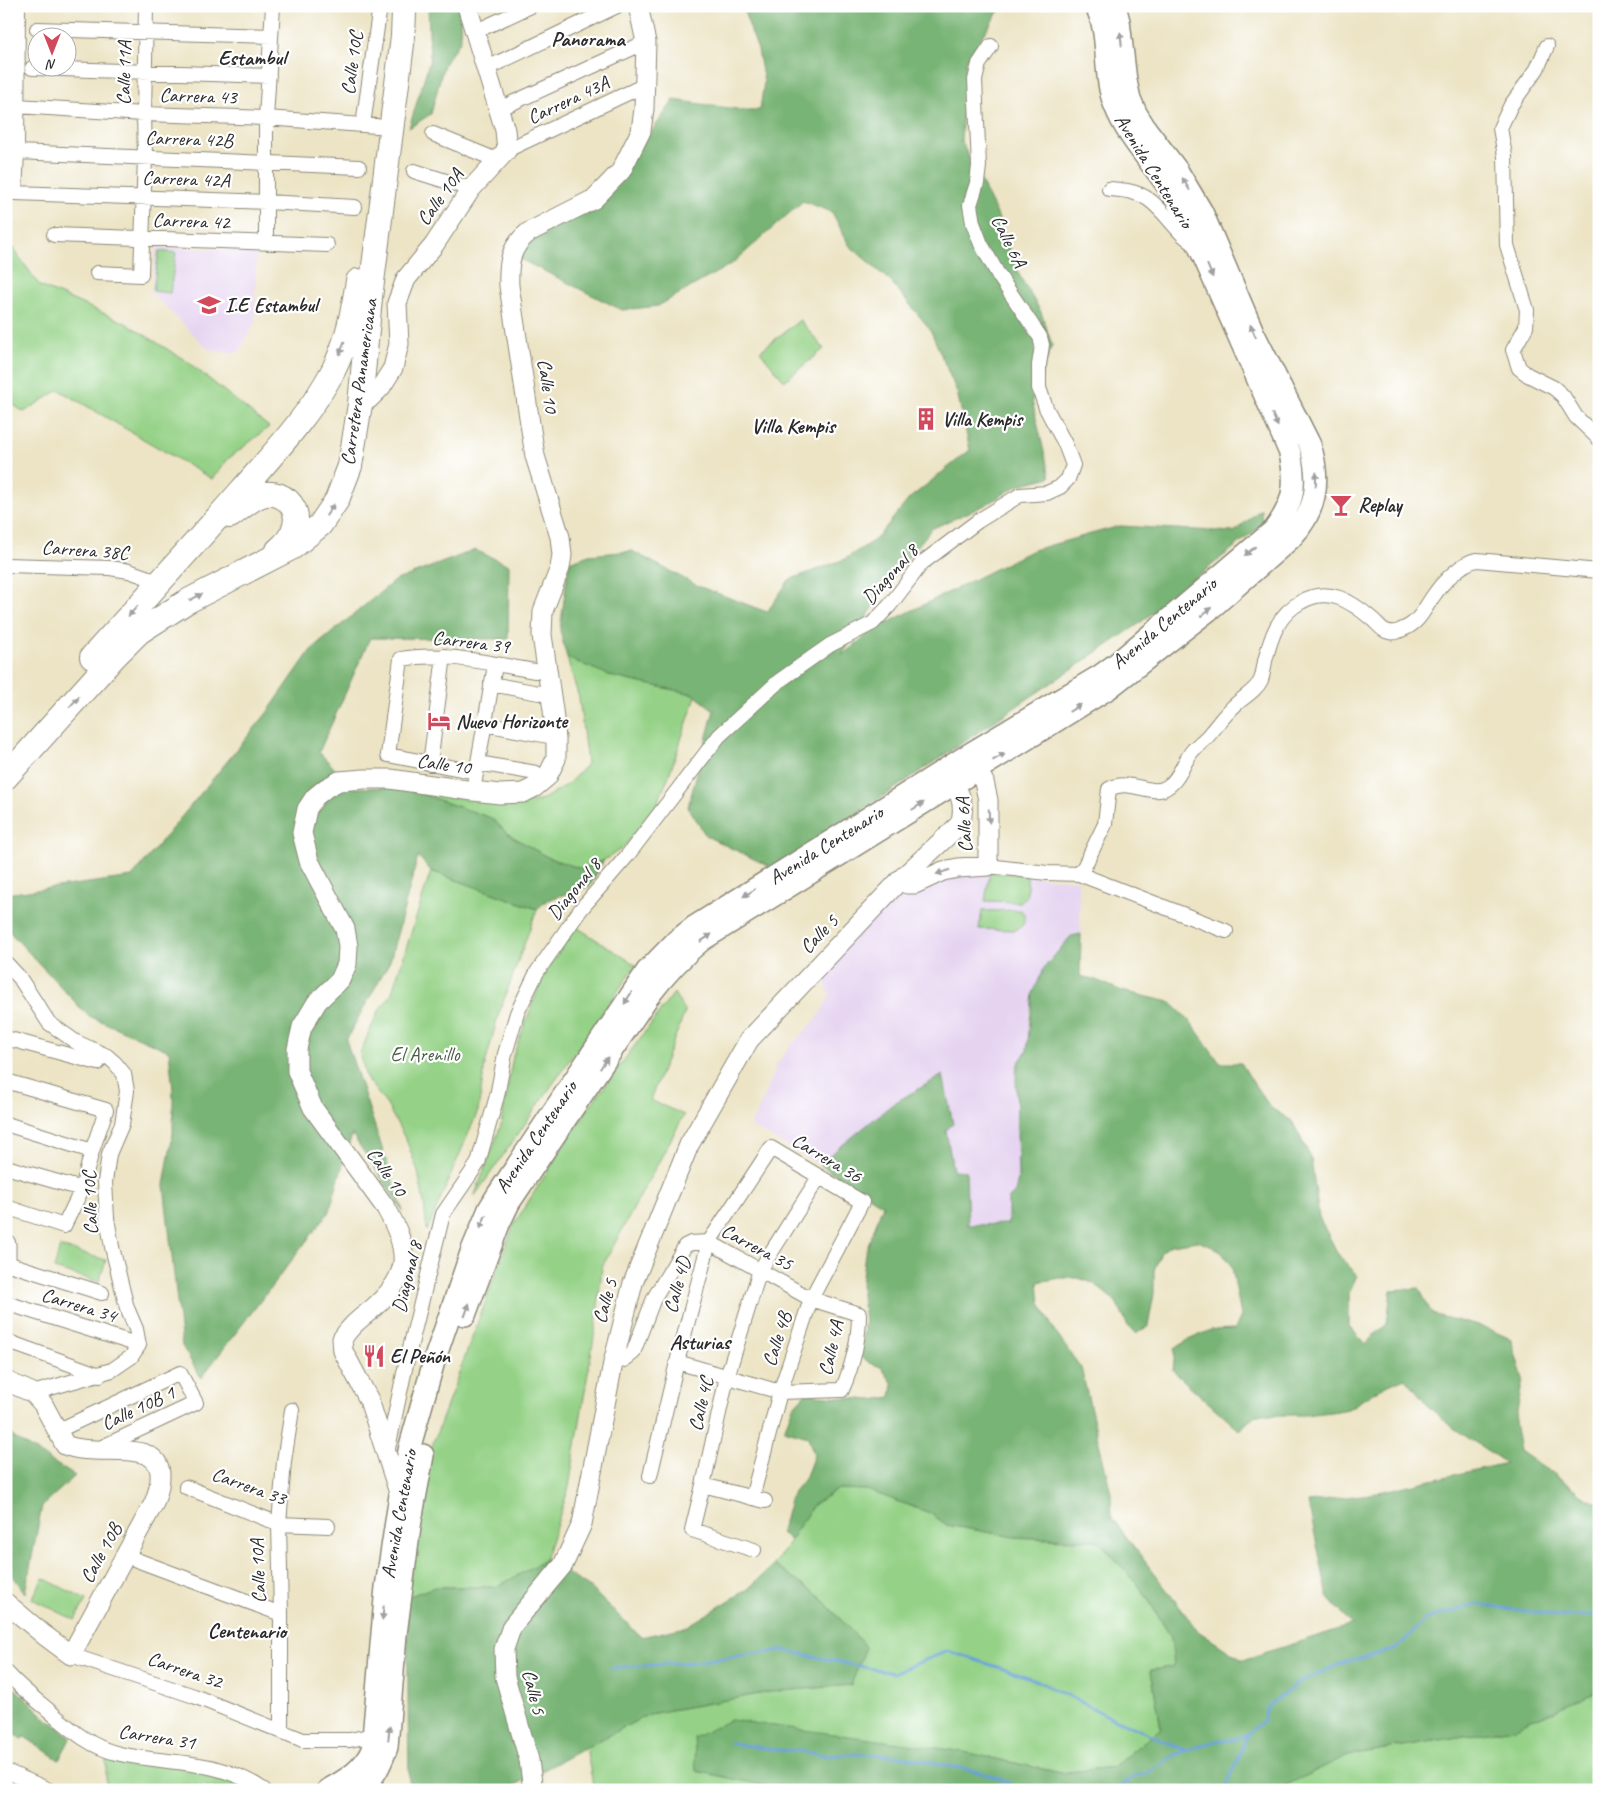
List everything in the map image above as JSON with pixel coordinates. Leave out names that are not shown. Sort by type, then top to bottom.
[{"type":"highway","name":"Carretera Panamericana","points":[[6,755],[296,428],[313,406],[334,370],[348,330],[354,304],[370,126],[389,31],[386,6]]},
{"type":"highway","name":"Carretera Panamericana","points":[[6,777],[114,657],[139,632],[170,610],[293,547],[320,525],[336,500],[350,466],[360,404],[371,289],[403,36],[404,12],[402,6]]},
{"type":"highway","points":[[187,552],[249,502],[267,494],[285,498],[295,510],[296,526],[285,544],[252,568]]},
{"type":"main road","name":"Avenida Centenario","points":[[328,1790],[359,1783],[382,1764],[387,1747],[396,1634],[410,1526],[427,1436],[446,1367],[503,1213],[648,997],[671,969],[702,940],[949,777],[1050,715],[1135,649],[1274,530],[1284,516],[1291,500],[1294,474],[1290,453],[1200,247],[1177,201],[1128,133],[1114,106],[1108,80],[1103,28],[1096,6]]},
{"type":"main road","name":"Avenida Centenario","points":[[1050,715],[1109,688],[1208,610],[1291,538],[1303,526],[1309,514],[1316,484],[1315,460],[1310,445],[1254,334],[1202,212],[1177,170],[1136,113],[1126,81],[1119,21],[1115,6]]},
{"type":"main road","name":"Avenida Centenario","points":[[359,1783],[372,1750],[386,1587],[400,1496],[419,1411],[472,1250],[489,1208],[637,984],[667,950],[694,927],[949,777]]},
{"type":"street","points":[[13,148],[13,102],[18,6]]},
{"type":"street","name":"Calle 11A","points":[[97,273],[141,275],[145,157],[144,32],[146,6]]},
{"type":"street","points":[[266,243],[266,118],[273,6]]},
{"type":"street","name":"Calle 10C","points":[[370,126],[380,6]]},
{"type":"street","points":[[433,134],[503,156],[505,130],[485,70],[467,6]]},
{"type":"street","points":[[474,32],[531,6]]},
{"type":"street","points":[[485,70],[618,6]]},
{"type":"street","name":"Calle 10","points":[[410,1526],[369,1400],[343,1351],[342,1339],[352,1325],[373,1308],[396,1284],[404,1263],[402,1242],[396,1225],[386,1208],[313,1108],[297,1071],[297,1049],[302,1027],[317,1002],[340,980],[347,964],[348,946],[345,929],[309,861],[302,833],[307,809],[315,797],[326,788],[338,782],[390,779],[473,792],[523,793],[535,787],[547,777],[556,759],[554,720],[542,635],[543,611],[560,568],[562,556],[560,537],[535,456],[509,286],[511,257],[513,250],[520,240],[530,232],[594,199],[621,171],[641,131],[646,42],[638,6]]},
{"type":"street","points":[[78,30],[271,36]]},
{"type":"street","points":[[499,109],[646,42]]},
{"type":"street","name":"Calle 6A","points":[[991,46],[979,64],[975,80],[979,166],[977,183],[970,204],[973,223],[981,244],[999,276],[1040,337],[1042,345],[1039,365],[1039,388],[1046,408],[1065,444],[1073,466],[1068,479],[1060,487],[1048,492],[1020,495]]},
{"type":"street","points":[[1548,46],[1537,69],[1511,105],[1500,128],[1505,156],[1507,245],[1527,310],[1526,327],[1513,350],[1514,358],[1519,368],[1528,375],[1554,388],[1563,396],[1576,417],[1599,439]]},
{"type":"street","points":[[78,70],[269,76]]},
{"type":"street","name":"Carrera 43A","points":[[503,156],[645,85]]},
{"type":"street","name":"Carrera 43","points":[[13,102],[144,114],[266,118],[370,126]]},
{"type":"street","name":"Carrera 42B","points":[[13,148],[359,168]]},
{"type":"street","name":"Carrera 42A","points":[[13,148],[15,193],[267,202],[355,208]]},
{"type":"street","name":"Calle 10A","points":[[360,404],[369,399],[382,387],[393,368],[399,344],[397,303],[406,279],[434,244],[471,189],[503,156]]},
{"type":"street","points":[[414,171],[471,189]]},
{"type":"street","points":[[1109,189],[1131,192],[1147,199],[1182,236],[1200,247]]},
{"type":"street","name":"Carrera 42","points":[[54,235],[327,245]]},
{"type":"street","name":"Diagonal 8","points":[[386,1456],[406,1364],[444,1214],[478,1163],[497,1096],[505,1054],[517,1013],[537,972],[581,909],[627,856],[719,736],[780,681],[830,645],[873,623],[890,605],[922,563],[978,521],[1020,495]]},
{"type":"street","points":[[1079,874],[1104,824],[1109,789],[1117,784],[1152,790],[1165,789],[1174,781],[1192,751],[1261,680],[1270,642],[1277,626],[1285,613],[1301,601],[1315,596],[1330,595],[1347,600],[1363,611],[1381,628],[1393,633],[1412,624],[1424,612],[1434,595],[1452,575],[1470,561],[1477,560],[1599,571]]},
{"type":"street","name":"Carrera 38C","points":[[6,565],[110,568],[129,571],[146,577],[157,585]]},
{"type":"street","name":"Carrera 39","points":[[430,764],[388,755],[401,659],[421,655],[444,656],[535,671]]},
{"type":"street","points":[[444,656],[430,764],[536,773]]},
{"type":"street","points":[[473,792],[495,665]]},
{"type":"street","points":[[491,684],[539,693]]},
{"type":"street","points":[[484,724],[554,737]]},
{"type":"street","name":"Calle 6A","points":[[973,762],[984,782],[988,800],[988,866]]},
{"type":"street","name":"Calle 5","points":[[534,1790],[529,1760],[505,1677],[504,1649],[512,1626],[562,1564],[582,1524],[626,1304],[689,1145],[749,1040],[900,880],[960,824],[963,804],[949,777]]},
{"type":"street","points":[[900,880],[908,884],[914,884],[958,868],[988,866],[1047,873],[1079,874],[1226,930]]},
{"type":"street","name":"Calle 10C","points":[[6,963],[19,977],[49,1023],[76,1042],[107,1056],[124,1074],[127,1091],[122,1124],[109,1154],[105,1182],[107,1218],[127,1308],[136,1329],[139,1344]]},
{"type":"street","points":[[6,1038],[98,1063]]},
{"type":"street","points":[[6,1081],[106,1110],[82,1189],[64,1226],[6,1208]]},
{"type":"street","points":[[6,1124],[92,1151]]},
{"type":"street","name":"Carrera 36","points":[[771,1148],[862,1202]]},
{"type":"street","name":"Calle 4D","points":[[650,1476],[677,1362],[709,1242],[771,1148]]},
{"type":"street","points":[[6,1167],[82,1189]]},
{"type":"street","name":"Calle 4C","points":[[754,1550],[692,1530],[727,1377],[760,1270],[819,1177]]},
{"type":"street","name":"Calle 4B","points":[[704,1483],[758,1499],[780,1392],[811,1300],[862,1202]]},
{"type":"street","name":"Carrera 35","points":[[613,1363],[624,1360],[633,1353],[654,1298],[685,1246],[690,1243],[709,1242],[811,1300],[859,1314]]},
{"type":"street","points":[[6,1244],[6,1263],[102,1293]]},
{"type":"street","name":"Carrera 34","points":[[6,1303],[139,1344]]},
{"type":"street","name":"Calle 4A","points":[[780,1392],[842,1390],[849,1372],[859,1331],[859,1314]]},
{"type":"street","points":[[6,1341],[100,1375]]},
{"type":"street","points":[[33,1393],[112,1370],[131,1357],[139,1344]]},
{"type":"street","points":[[677,1362],[780,1392]]},
{"type":"street","name":"Calle 10B 1","points":[[57,1431],[180,1373],[196,1403],[97,1450]]},
{"type":"street","points":[[6,1381],[33,1393],[42,1404],[65,1444],[72,1448],[97,1450]]},
{"type":"street","name":"Calle 10A","points":[[281,1731],[279,1524],[284,1461],[292,1410]]},
{"type":"street","name":"Calle 10B","points":[[71,1655],[154,1503],[161,1480],[160,1470],[156,1462],[148,1455],[136,1451],[97,1450]]},
{"type":"street","name":"Carrera 33","points":[[186,1487],[279,1524],[328,1526]]},
{"type":"street","points":[[126,1556],[281,1614]]},
{"type":"street","name":"Carrera 32","points":[[6,1603],[44,1636],[71,1655],[194,1696],[303,1740],[350,1740],[364,1737]]},
{"type":"street","name":"Carrera 31","points":[[6,1672],[33,1698],[76,1733],[102,1749],[120,1754],[205,1765],[226,1770],[264,1790]]},
{"type":"street","points":[[6,1771],[49,1790]]},
{"type":"shaded area","name":"I.E Estambul","points":[[157,247],[256,251],[255,321],[239,352],[218,352],[207,348],[151,292]]},
{"type":"shaded area","points":[[974,872],[1078,880],[1081,934],[1071,936],[1030,1010],[1027,1050],[1018,1064],[1016,1073],[1018,1180],[1015,1192],[1008,1199],[1008,1224],[968,1225],[966,1171],[953,1171],[946,1130],[853,1138],[819,1164],[750,1126],[763,1100],[777,1064],[791,1045],[818,1018],[830,995],[819,971],[888,902],[937,881]]},
{"type":"green space","points":[[428,6],[458,6],[461,40],[444,64],[431,114],[409,128],[430,59]]},
{"type":"green space","points":[[742,6],[1002,6],[966,61],[961,141],[997,214],[1018,273],[1041,312],[1052,345],[1032,401],[1050,477],[1019,485],[985,505],[931,529],[892,579],[841,656],[873,630],[1033,550],[1120,526],[1234,532],[1261,509],[1262,525],[1136,626],[775,869],[706,836],[688,807],[714,710],[693,694],[614,677],[567,658],[560,630],[569,562],[589,555],[632,551],[698,586],[767,612],[789,580],[845,559],[876,539],[910,498],[970,450],[957,392],[930,329],[892,283],[849,245],[832,212],[803,201],[733,263],[658,306],[622,310],[518,258],[531,235],[622,172],[674,100],[743,110],[760,110],[764,82],[758,50]]},
{"type":"green space","points":[[6,238],[40,286],[124,322],[188,362],[269,427],[228,459],[212,479],[59,390],[24,412],[6,400]]},
{"type":"green space","points":[[159,251],[176,253],[170,293],[153,291]]},
{"type":"green space","points":[[800,320],[824,349],[784,381],[760,351]]},
{"type":"green space","points":[[475,550],[509,565],[508,639],[370,638],[319,752],[353,788],[401,787],[491,818],[508,834],[549,858],[582,869],[604,860],[590,886],[547,900],[537,909],[431,871],[418,856],[390,961],[346,1040],[403,1211],[352,1134],[329,1212],[201,1378],[182,1346],[164,1185],[173,1133],[173,1090],[169,1051],[87,1015],[6,928],[6,894],[132,877],[267,713],[311,650],[394,581]]},
{"type":"green space","points":[[567,658],[614,677],[696,696],[668,778],[654,811],[623,848],[604,860],[582,869],[549,858],[508,834],[491,818],[401,787],[504,803],[540,801],[568,784],[587,764],[579,698]]},
{"type":"green space","name":"El Arenillo","points":[[431,871],[537,909],[498,1016],[485,1065],[478,1111],[427,1231],[418,1172],[407,1142],[387,1105],[366,1078],[360,1053],[378,1012],[391,995]]},
{"type":"green space","points":[[990,872],[1027,875],[1027,890],[1024,900],[1021,902],[985,901]]},
{"type":"green space","points":[[1021,910],[1025,919],[1018,929],[979,929],[982,911]]},
{"type":"green space","points":[[575,926],[636,965],[474,1197],[501,1125],[513,1056],[541,981]]},
{"type":"green space","points":[[1081,934],[1080,976],[1096,980],[1122,991],[1170,1002],[1190,1021],[1220,1063],[1241,1063],[1271,1108],[1292,1121],[1311,1158],[1319,1217],[1338,1254],[1357,1275],[1349,1294],[1349,1326],[1366,1345],[1387,1324],[1391,1290],[1419,1288],[1432,1314],[1486,1328],[1511,1339],[1523,1379],[1515,1422],[1520,1451],[1587,1498],[1599,1503],[1599,1691],[1513,1728],[1348,1755],[1276,1790],[810,1790],[772,1787],[696,1771],[694,1738],[730,1720],[959,1751],[1061,1773],[1113,1767],[1161,1728],[1151,1670],[1174,1666],[1171,1637],[1143,1591],[1098,1540],[1015,1537],[947,1525],[930,1513],[867,1490],[838,1489],[813,1505],[790,1540],[781,1533],[792,1493],[805,1479],[814,1455],[808,1437],[784,1430],[793,1407],[805,1394],[872,1400],[891,1397],[893,1384],[881,1367],[870,1363],[860,1356],[865,1321],[861,1285],[865,1253],[883,1205],[819,1164],[894,1103],[943,1075],[953,1124],[946,1130],[953,1170],[966,1171],[968,1225],[1008,1224],[1008,1199],[1015,1192],[1018,1180],[1016,1073],[1018,1064],[1027,1050],[1033,993],[1044,968],[1071,936]],"holes":[[[1198,1241],[1220,1250],[1232,1267],[1241,1316],[1235,1329],[1211,1330],[1188,1340],[1175,1349],[1173,1371],[1239,1430],[1256,1415],[1305,1415],[1348,1409],[1381,1388],[1406,1378],[1431,1409],[1455,1429],[1506,1463],[1370,1494],[1308,1502],[1328,1597],[1352,1625],[1242,1660],[1198,1631],[1112,1518],[1111,1493],[1081,1368],[1055,1332],[1040,1303],[1038,1282],[1060,1278],[1078,1278],[1093,1283],[1116,1302],[1128,1326],[1136,1334],[1148,1326],[1154,1294],[1154,1270],[1161,1252],[1171,1245]]]},
{"type":"green space","points":[[674,993],[685,1012],[650,1100],[684,1115],[602,1267],[596,1325],[569,1487],[545,1560],[497,1587],[435,1587],[407,1597],[432,1446],[514,1224],[586,1111]]},
{"type":"green space","points":[[60,1247],[106,1260],[99,1282],[54,1269]]},
{"type":"green space","points":[[6,1419],[13,1437],[75,1476],[42,1506],[25,1593],[6,1566]]},
{"type":"green space","points":[[838,1489],[868,1490],[930,1513],[947,1525],[1015,1537],[1098,1540],[1143,1591],[1171,1637],[1175,1666],[1151,1671],[1161,1728],[1113,1767],[1061,1773],[959,1751],[696,1771],[772,1787],[810,1790],[594,1790],[586,1747],[649,1714],[770,1692],[851,1685],[820,1597],[774,1565],[813,1505]]},
{"type":"green space","points":[[545,1560],[589,1587],[641,1637],[686,1627],[748,1589],[774,1565],[820,1597],[866,1647],[851,1685],[770,1692],[649,1714],[506,1790],[409,1790],[407,1597],[435,1587],[497,1587]]},
{"type":"green space","points":[[43,1578],[86,1600],[75,1620],[32,1599]]},
{"type":"green space","points":[[6,1680],[44,1716],[71,1737],[59,1760],[25,1737],[21,1739],[11,1731],[6,1736]]},
{"type":"green space","points":[[1599,1691],[1598,1790],[1276,1790],[1348,1755],[1513,1728]]},
{"type":"green space","points":[[106,1757],[206,1770],[253,1790],[224,1790],[207,1786],[181,1784],[106,1785]]},
{"type":"waterway","points":[[1224,1790],[1245,1740],[1252,1730],[1263,1722],[1266,1710],[1272,1703],[1299,1683],[1340,1664],[1396,1649],[1426,1619],[1478,1604],[1559,1616],[1599,1615]]},
{"type":"waterway","points":[[611,1668],[693,1662],[782,1650],[893,1673],[948,1651],[1028,1677],[1110,1717],[1185,1750]]},
{"type":"waterway","points":[[1117,1790],[1132,1778],[1147,1773],[1176,1754],[1201,1745],[1221,1740],[1232,1740],[1248,1735]]},
{"type":"waterway","points":[[730,1743],[776,1750],[801,1751],[827,1756],[859,1754],[900,1756],[971,1770],[998,1778],[1023,1790]]},
{"type":"place","name":"I.E Estambul","points":[[209,305]]},
{"type":"place","name":"Villa Kempis","points":[[926,419]]},
{"type":"place","name":"Replay","points":[[1341,505]]},
{"type":"place","name":"Nuevo Horizonte","points":[[439,721]]},
{"type":"place","name":"El Peñón","points":[[374,1356]]},
{"type":"district","name":"Panorama","points":[[588,39]]},
{"type":"district","name":"Estambul","points":[[252,58]]},
{"type":"district","name":"Villa Kempis","points":[[793,426]]},
{"type":"district","name":"Asturias","points":[[700,1342]]},
{"type":"district","name":"Centenario","points":[[247,1631]]}]
